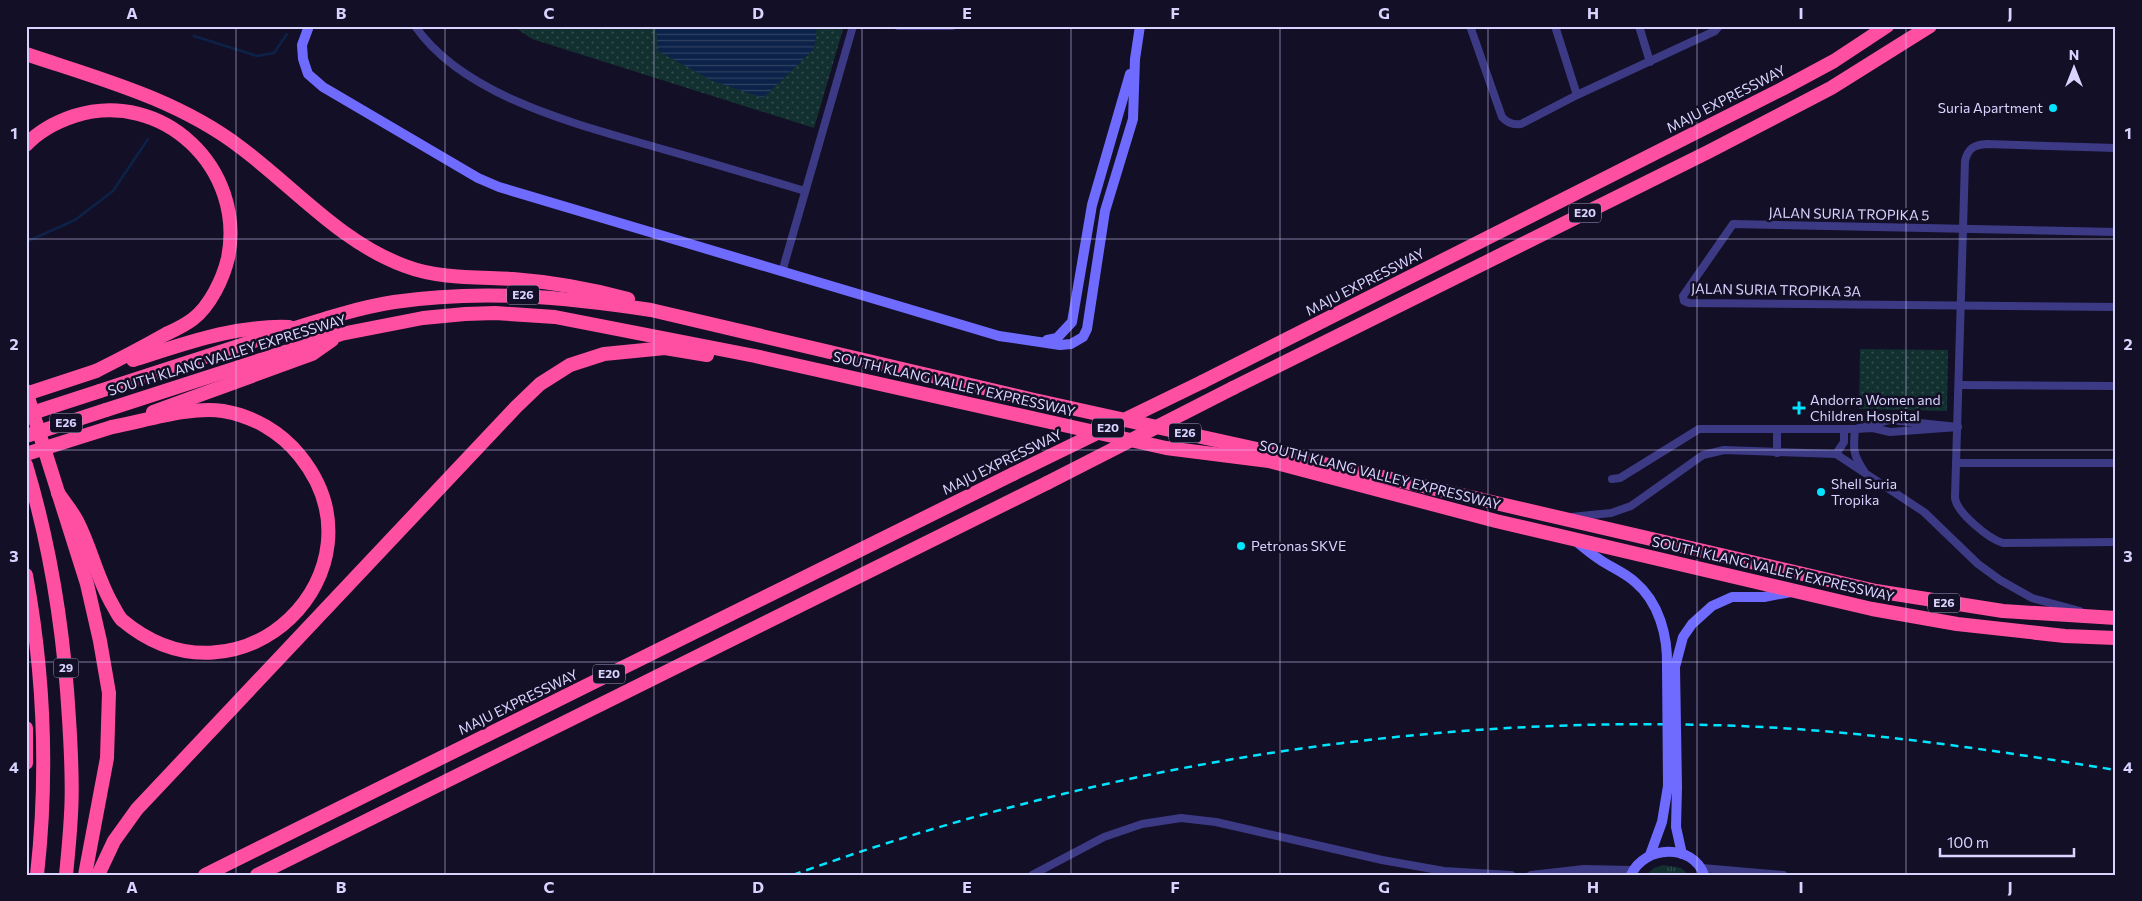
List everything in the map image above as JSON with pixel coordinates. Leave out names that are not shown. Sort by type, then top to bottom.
[{"type":"highway","name":"MAJU EXPRESSWAY","points":[[205,875],[1202,382],[1782,89],[1834,61],[1887,26]]},
{"type":"highway","name":"E20","points":[[256,875],[1048,483],[1233,388],[1717,148],[1831,88],[1930,26]]},
{"type":"highway","points":[[26,54],[151,96],[196,117],[240,147],[356,242],[406,267],[446,277],[515,280],[590,289],[630,299],[651,310]]},
{"type":"highway","points":[[26,145],[34,137],[60,120],[89,111],[122,110],[150,117],[175,129],[200,152],[215,174],[223,194],[230,218],[231,242],[225,270],[216,291],[193,319],[96,371]]},
{"type":"highway","name":"SOUTH KLANG VALLEY EXPRESSWAY","points":[[26,415],[298,327],[394,302],[464,295],[496,294],[555,298],[651,310],[1030,399],[1564,519],[1876,592],[1995,610],[2116,618]]},
{"type":"highway","name":"SOUTH KLANG VALLEY EXPRESSWAY","points":[[26,436],[341,334],[423,318],[465,314],[529,314],[585,321],[755,356],[1166,448],[1269,461],[1576,541],[1872,609],[1952,624],[2065,636],[2116,638]]},
{"type":"highway","points":[[85,875],[107,758],[109,693],[87,584],[26,393],[235,330],[269,326],[298,327]]},
{"type":"highway","points":[[26,454],[112,427],[312,354],[341,334]]},
{"type":"highway","points":[[98,875],[114,840],[136,809],[540,384],[570,365],[604,354],[665,348],[722,357],[755,356]]},
{"type":"highway","points":[[58,493],[77,521],[102,587],[121,618],[152,641],[189,653],[214,654],[244,647],[283,626],[294,616],[315,585],[324,561],[328,538],[327,512],[320,489],[308,467],[292,446],[260,423],[223,411],[180,414],[112,427]]},
{"type":"highway","name":"29","points":[[26,465],[41,513],[56,586],[66,662],[71,746],[72,813],[66,875]]},
{"type":"highway","name":"29","points":[[26,575],[37,644],[42,728],[41,810],[37,875]]},
{"type":"highway","points":[[26,728],[26,764]]},
{"type":"street","points":[[309,26],[302,45],[308,74],[323,87],[478,178],[500,187],[999,336],[1060,345],[1071,344],[1083,336],[1087,329],[1105,211],[1131,130],[1135,59],[1140,26]]},
{"type":"street","points":[[415,26],[425,40],[452,63],[490,88],[523,105],[581,125],[805,191]]},
{"type":"street","points":[[782,272],[853,26]]},
{"type":"street","points":[[898,26],[904,28],[952,26]]},
{"type":"street","points":[[1470,26],[1502,117],[1505,121],[1516,125],[1715,31],[1719,26]]},
{"type":"street","points":[[1555,26],[1577,95]]},
{"type":"street","points":[[1638,26],[1650,62]]},
{"type":"street","points":[[1043,341],[1057,338],[1072,322],[1092,205],[1135,59]]},
{"type":"street","points":[[1115,126],[1124,126],[1133,109]]},
{"type":"street","points":[[1115,126],[1121,139],[1119,167]]},
{"type":"street","points":[[2116,148],[1987,144],[1978,145],[1967,153],[1965,161],[1956,463],[1956,504],[1994,540],[2003,542],[2116,542]]},
{"type":"street","name":"JALAN SURIA TROPIKA 5","points":[[1733,224],[2116,232]]},
{"type":"street","name":"JALAN SURIA TROPIKA 3A","points":[[1733,224],[1683,296],[1684,301],[1961,306]]},
{"type":"street","points":[[1082,259],[1091,260],[1098,248]]},
{"type":"street","points":[[1961,306],[2116,307]]},
{"type":"street","points":[[1959,385],[2116,386]]},
{"type":"street","points":[[1612,479],[1620,478],[1699,429],[1855,429],[1890,420],[1958,427]]},
{"type":"street","points":[[1777,429],[1777,453]]},
{"type":"street","points":[[1836,454],[1844,442],[1844,429]]},
{"type":"street","points":[[1855,429],[1853,445],[1855,457],[1866,475]]},
{"type":"street","points":[[1564,519],[1578,515],[1611,513],[1631,506],[1703,455],[1713,451],[1836,454],[1924,512],[1978,564],[2000,580],[2032,598],[2071,608],[2091,617]]},
{"type":"street","points":[[1956,463],[2116,463]]},
{"type":"street","points":[[1576,541],[1599,559],[1636,582],[1657,612],[1663,629],[1671,667],[1673,786],[1676,828],[1682,854]]},
{"type":"street","points":[[1671,667],[1683,637],[1692,624],[1712,606],[1732,597],[1764,597],[1794,591]]},
{"type":"street","points":[[1650,855],[1673,786]]},
{"type":"street","points":[[1032,875],[1104,836],[1142,824],[1181,818],[1216,822],[1408,865],[1444,871],[1511,875]]},
{"type":"street","points":[[1531,875],[1584,869],[1632,873],[1640,862],[1650,855],[1666,851],[1682,854],[1693,860],[1703,871],[1783,875]]},
{"type":"green space","points":[[513,26],[844,26],[814,128],[532,39]]},
{"type":"green space","points":[[1860,349],[1948,350],[1947,411],[1859,409]]},
{"type":"green space","points":[[1663,865],[1681,868],[1689,875],[1646,875],[1654,868]]},
{"type":"water","points":[[656,26],[817,26],[814,49],[763,98],[713,81],[658,51]]},
{"type":"waterway","points":[[194,36],[257,56],[274,53],[287,34]]},
{"type":"waterway","points":[[26,242],[75,220],[113,191],[148,139]]},
{"type":"railway","points":[[793,875],[912,835],[1034,801],[1156,773],[1280,752],[1404,736],[1530,727],[1655,724],[1781,728],[1949,745],[2116,770]]},
{"type":"place","name":"Suria Apartment","points":[[2053,108]]},
{"type":"place","name":"Andorra Women and Children Hospital","points":[[1799,408]]},
{"type":"place","name":"Shell Suria Tropika","points":[[1821,492]]},
{"type":"place","name":"Petronas SKVE","points":[[1241,546]]}]
